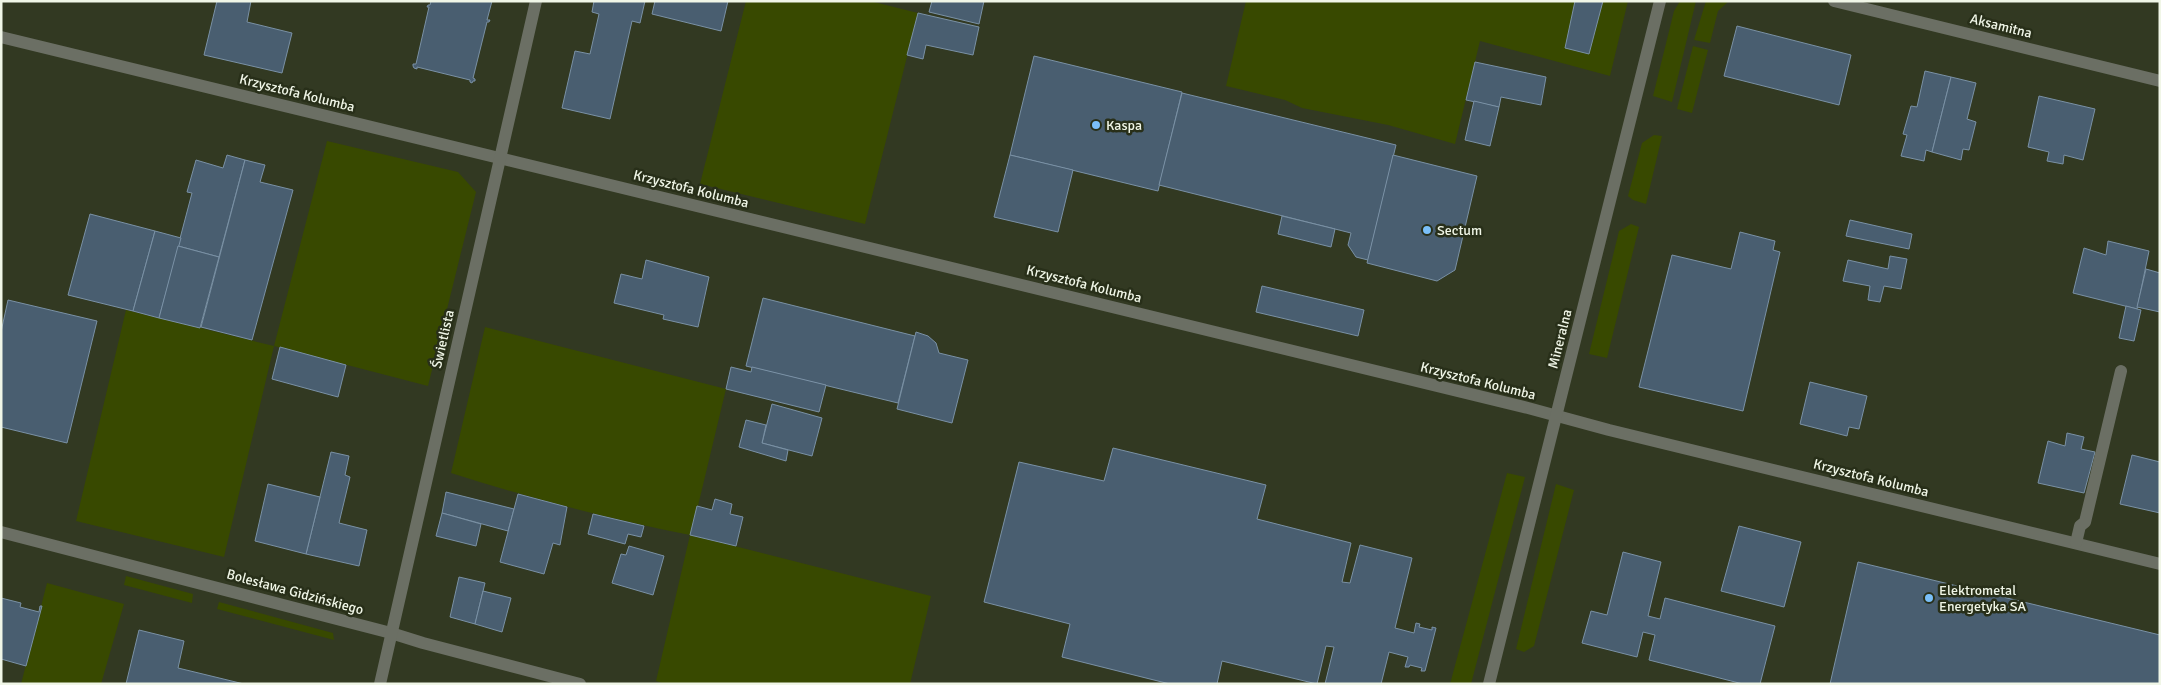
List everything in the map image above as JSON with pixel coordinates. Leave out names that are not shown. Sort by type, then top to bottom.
[{"type":"street","name":"Świetlista","points":[[380,684],[536,1]]},
{"type":"street","name":"Mineralna","points":[[1489,684],[1660,1]]},
{"type":"street","name":"Aksamitna","points":[[1834,1],[2160,81]]},
{"type":"street","name":"Krzysztofa Kolumba","points":[[1,38],[500,158],[2160,564]]},
{"type":"street","points":[[2076,543],[2080,526],[2085,522],[2121,371]]},
{"type":"street","name":"Bolesława Gidzińskiego","points":[[1,532],[391,632],[580,684]]},
{"type":"green space","points":[[746,1],[870,1],[918,13],[865,224],[700,184]]},
{"type":"green space","points":[[1246,1],[1628,1],[1610,76],[1480,41],[1455,144],[1388,125],[1302,108],[1285,100],[1226,86]]},
{"type":"green space","points":[[1680,1],[1696,1],[1672,102],[1653,96],[1674,11]]},
{"type":"green space","points":[[1706,1],[1729,1],[1718,11],[1710,43],[1694,40]]},
{"type":"green space","points":[[1693,46],[1708,50],[1692,113],[1677,109]]},
{"type":"green space","points":[[1654,135],[1662,136],[1646,204],[1633,200],[1628,196],[1642,143]]},
{"type":"green space","points":[[327,141],[458,172],[476,192],[428,386],[274,346]]},
{"type":"green space","points":[[1631,224],[1639,227],[1607,358],[1589,354],[1619,231]]},
{"type":"green space","points":[[126,310],[274,346],[224,557],[76,521]]},
{"type":"green space","points":[[485,327],[726,389],[691,535],[931,596],[910,684],[665,684],[656,681],[690,535],[570,507],[451,473]]},
{"type":"green space","points":[[1507,473],[1525,477],[1471,684],[1450,684]]},
{"type":"green space","points":[[1556,484],[1574,490],[1534,646],[1524,652],[1516,649]]},
{"type":"green space","points":[[126,576],[193,594],[192,603],[124,585]]},
{"type":"green space","points":[[47,583],[124,604],[101,684],[21,684]]},
{"type":"green space","points":[[219,602],[333,633],[334,640],[217,609]]},
{"type":"building","points":[[217,1],[251,1],[247,22],[292,33],[282,73],[204,55]]},
{"type":"building","points":[[431,1],[492,1],[487,20],[490,20],[487,22],[473,78],[475,81],[472,83],[470,80],[417,67],[417,69],[413,66],[413,64],[416,64],[429,7],[427,7]]},
{"type":"building","points":[[594,1],[645,1],[640,23],[632,21],[610,119],[562,108],[575,51],[590,54],[599,14],[592,12]]},
{"type":"building","points":[[655,1],[728,1],[721,31],[652,14]]},
{"type":"building","points":[[932,1],[984,1],[979,24],[929,12]]},
{"type":"building","points":[[1575,1],[1603,1],[1589,54],[1565,48]]},
{"type":"building","points":[[918,13],[979,27],[973,55],[926,45],[923,59],[907,55]]},
{"type":"building","points":[[1737,26],[1851,55],[1839,105],[1724,76]]},
{"type":"building","points":[[1034,56],[1182,92],[1158,191],[1010,155]]},
{"type":"building","points":[[1475,62],[1546,77],[1541,105],[1501,97],[1499,107],[1466,100]]},
{"type":"building","points":[[1925,71],[1951,77],[1932,152],[1926,150],[1924,161],[1901,156],[1907,135],[1903,134],[1911,106],[1917,107]]},
{"type":"building","points":[[1951,77],[1976,83],[1967,119],[1976,122],[1969,150],[1963,149],[1961,160],[1932,152]]},
{"type":"building","points":[[1182,93],[1396,145],[1368,260],[1356,257],[1348,245],[1351,233],[1159,185]]},
{"type":"building","points":[[2039,96],[2095,109],[2083,160],[2064,155],[2063,164],[2047,161],[2049,152],[2028,147]]},
{"type":"building","points":[[1474,101],[1499,107],[1490,146],[1465,140]]},
{"type":"building","points":[[227,155],[245,160],[219,257],[178,246],[192,193],[187,192],[196,160],[223,168]]},
{"type":"building","points":[[1010,155],[1073,170],[1058,232],[994,217]]},
{"type":"building","points":[[1393,155],[1477,176],[1455,270],[1437,281],[1367,263]]},
{"type":"building","points":[[245,160],[265,165],[260,182],[293,190],[252,340],[201,327]]},
{"type":"building","points":[[90,214],[155,231],[133,311],[68,295]]},
{"type":"building","points":[[1282,216],[1335,229],[1331,247],[1278,234]]},
{"type":"building","points":[[1850,220],[1912,234],[1909,249],[1846,236]]},
{"type":"building","points":[[155,231],[181,238],[159,318],[133,311]]},
{"type":"building","points":[[1740,232],[1775,241],[1773,250],[1780,252],[1743,411],[1639,387],[1672,255],[1731,269]]},
{"type":"building","points":[[2108,241],[2149,251],[2137,309],[2073,293],[2084,248],[2106,255]]},
{"type":"building","points":[[178,246],[219,257],[200,328],[159,318]]},
{"type":"building","points":[[1890,256],[1907,259],[1901,289],[1884,286],[1880,302],[1868,300],[1870,286],[1843,281],[1848,260],[1888,269]]},
{"type":"building","points":[[646,260],[709,277],[698,327],[663,319],[664,315],[614,303],[621,274],[642,279]]},
{"type":"building","points":[[2146,269],[2160,273],[2160,312],[2137,307]]},
{"type":"building","points":[[1262,286],[1364,310],[1358,336],[1256,312]]},
{"type":"building","points":[[763,298],[915,336],[898,403],[746,366]]},
{"type":"building","points":[[8,300],[97,321],[67,443],[1,427],[1,332]]},
{"type":"building","points":[[2126,306],[2141,310],[2134,341],[2119,338]]},
{"type":"building","points":[[916,332],[928,336],[936,343],[939,353],[968,360],[952,423],[897,409]]},
{"type":"building","points":[[280,347],[346,365],[338,397],[272,379]]},
{"type":"building","points":[[731,367],[751,372],[752,367],[826,385],[819,412],[726,389]]},
{"type":"building","points":[[1810,382],[1867,396],[1859,429],[1849,427],[1847,436],[1800,424]]},
{"type":"building","points":[[772,404],[822,418],[812,456],[762,443]]},
{"type":"building","points":[[746,420],[766,425],[762,443],[788,450],[786,461],[739,447]]},
{"type":"building","points":[[2067,433],[2084,437],[2081,449],[2095,452],[2084,493],[2038,483],[2048,441],[2065,446]]},
{"type":"building","points":[[1113,448],[1266,485],[1257,519],[1351,543],[1342,582],[1350,583],[1360,545],[1412,558],[1395,628],[1414,633],[1416,623],[1420,624],[1419,627],[1432,630],[1432,627],[1436,628],[1425,671],[1421,671],[1422,668],[1410,665],[1405,667],[1408,657],[1389,652],[1381,684],[1325,684],[1334,647],[1326,646],[1317,684],[1222,661],[1217,684],[1170,684],[1062,657],[1070,624],[984,602],[1019,462],[1104,481]]},
{"type":"building","points":[[331,452],[349,456],[345,475],[350,477],[339,523],[367,530],[359,566],[306,554]]},
{"type":"building","points":[[2132,455],[2160,462],[2160,513],[2120,504]]},
{"type":"building","points":[[268,484],[320,497],[306,554],[255,541]]},
{"type":"building","points":[[446,492],[514,509],[508,531],[442,513]]},
{"type":"building","points":[[518,494],[567,507],[560,545],[553,543],[544,574],[500,562]]},
{"type":"building","points":[[715,499],[732,504],[730,514],[743,517],[736,546],[690,535],[697,506],[712,510]]},
{"type":"building","points":[[442,513],[481,524],[476,546],[436,536]]},
{"type":"building","points":[[593,514],[644,526],[641,537],[628,534],[625,544],[588,534]]},
{"type":"building","points":[[1739,526],[1801,542],[1784,607],[1721,591]]},
{"type":"building","points":[[629,546],[664,556],[653,595],[612,583],[621,554],[626,555]]},
{"type":"building","points":[[1623,552],[1661,562],[1648,616],[1660,619],[1665,598],[1775,626],[1760,684],[1743,684],[1649,660],[1655,635],[1643,632],[1637,657],[1582,643],[1591,611],[1607,615]]},
{"type":"building","name":"Elektrometal Energetyka SA","points":[[1858,562],[2160,635],[2160,684],[1830,684]]},
{"type":"building","points":[[459,577],[485,583],[475,624],[450,617]]},
{"type":"building","points":[[483,591],[511,598],[502,632],[475,624]]},
{"type":"building","points":[[1,598],[21,603],[20,607],[39,612],[40,606],[42,606],[26,666],[1,659]]},
{"type":"building","points":[[139,630],[184,641],[178,668],[244,684],[126,684]]},
{"type":"place","name":"Kaspa","points":[[1096,125]]},
{"type":"place","name":"Sectum","points":[[1427,230]]},
{"type":"place","name":"Elektrometal Energetyka SA","points":[[1929,598]]}]
